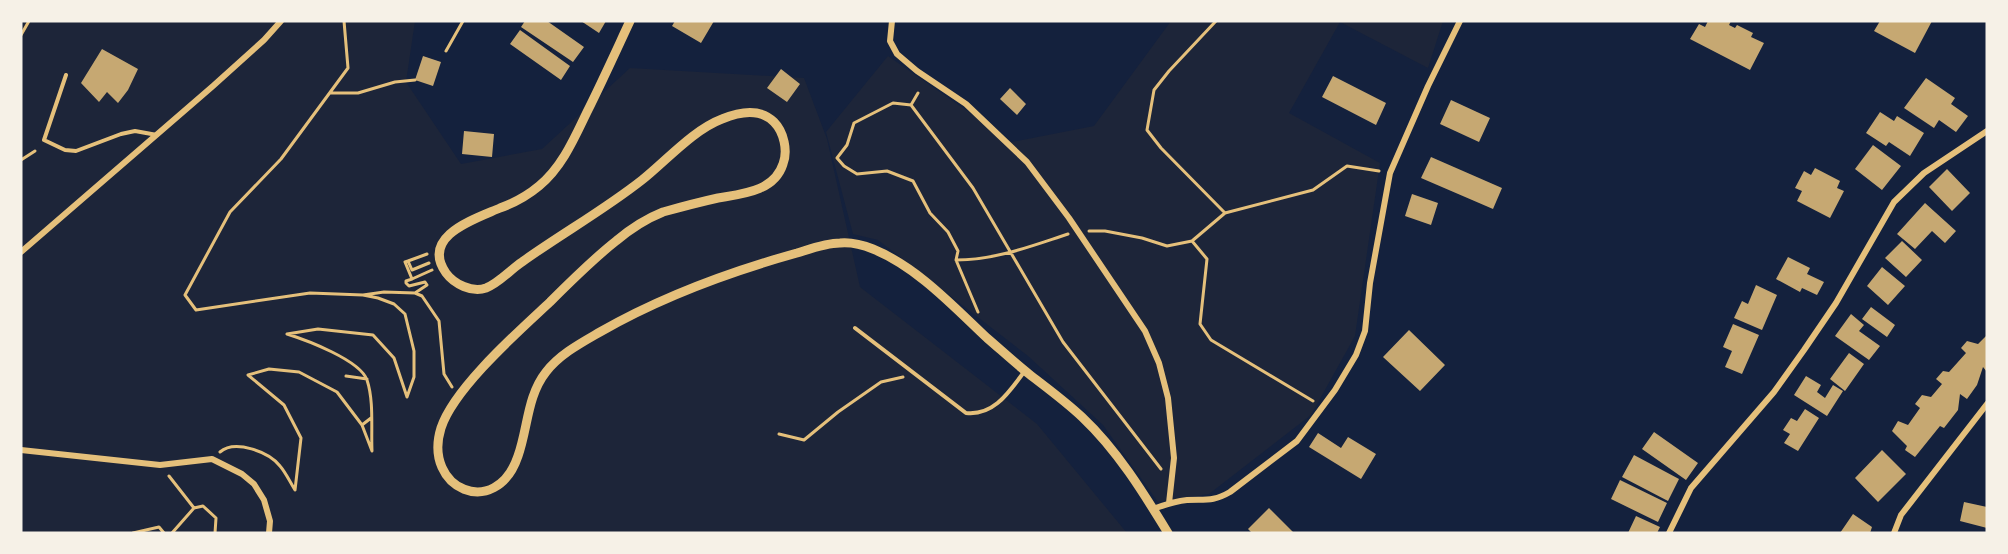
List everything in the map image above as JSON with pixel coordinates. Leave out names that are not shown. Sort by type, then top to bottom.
[{"type":"street","points":[[21,252],[264,40],[281,21]]},
{"type":"street","points":[[630,21],[578,131],[554,171],[545,181],[521,199],[468,221],[446,237],[441,245],[440,259],[448,277],[456,283],[475,290],[484,289],[640,182],[719,120],[749,112],[772,120],[780,129],[783,138],[785,150],[783,165],[778,174],[758,190],[659,213],[619,238],[498,351],[458,398],[441,427],[440,458],[448,480],[470,492],[494,490],[505,482],[520,452],[534,392],[546,372],[576,346],[623,319],[682,292],[774,260],[840,243],[867,246],[893,259],[915,274],[1025,371],[1085,419],[1116,454],[1168,533]]},
{"type":"street","points":[[892,21],[890,42],[897,54],[917,71],[966,104],[1027,162],[1078,231],[1145,331],[1159,363],[1168,398],[1174,458],[1169,503]]},
{"type":"street","points":[[1153,509],[1169,503],[1218,499],[1230,492],[1297,441],[1356,355],[1365,331],[1390,173],[1428,86],[1461,21]]},
{"type":"street","points":[[1669,533],[1691,488],[1774,392],[1836,303],[1894,202],[1923,174],[1987,131]]},
{"type":"street","points":[[1894,533],[1900,515],[1987,404]]},
{"type":"street","points":[[21,450],[160,465],[212,459],[242,474],[254,484],[264,500],[270,521],[269,533]]},
{"type":"lane","points":[[66,75],[44,140],[65,150],[76,151],[135,131],[157,135]]},
{"type":"lane","points":[[855,328],[966,413],[976,414],[995,406],[1025,371]]},
{"type":"path","points":[[21,35],[29,21]]},
{"type":"path","points":[[212,459],[224,448],[241,446],[255,449],[279,464],[295,490],[301,438],[284,405],[248,375],[269,369],[299,372],[337,392],[362,425],[372,451],[367,379],[356,366],[312,342],[287,334],[318,329],[374,335],[394,358],[407,397],[414,377],[414,351],[405,314],[394,304],[378,298],[363,295],[310,293],[196,310],[185,295],[230,212],[281,159],[348,68],[344,21]]},
{"type":"path","points":[[446,51],[463,21]]},
{"type":"path","points":[[1216,21],[1154,90],[1147,130],[1161,148],[1225,213]]},
{"type":"path","points":[[330,93],[358,93],[395,82],[415,81]]},
{"type":"path","points":[[911,105],[918,93]]},
{"type":"path","points":[[981,331],[977,306],[956,260],[958,251],[948,232],[930,213],[913,182],[887,171],[857,174],[844,166],[837,158],[847,145],[854,123],[894,103],[911,105],[973,188],[1063,342],[1172,483]]},
{"type":"path","points":[[21,160],[35,151]]},
{"type":"path","points":[[1323,406],[1211,340],[1200,324],[1207,259],[1192,241],[1225,213],[1313,190],[1347,166],[1390,173]]},
{"type":"path","points":[[412,279],[405,262],[435,251]]},
{"type":"path","points":[[408,261],[412,270],[429,262]]},
{"type":"path","points":[[415,293],[428,285],[425,282],[409,286],[406,281],[436,267]]},
{"type":"path","points":[[363,295],[384,292],[415,293],[422,296],[439,321],[444,374],[458,398]]},
{"type":"path","points":[[779,434],[804,440],[838,412],[881,382],[916,375]]},
{"type":"path","points":[[346,376],[367,379]]},
{"type":"path","points":[[362,425],[371,418]]},
{"type":"path","points":[[160,465],[194,508]]},
{"type":"path","points":[[172,533],[194,508],[203,506],[216,518],[215,533]]},
{"type":"path","points":[[133,533],[159,527],[164,533]]},
{"type":"shaded area","points":[[21,21],[415,21],[406,82],[461,164],[542,149],[630,68],[804,78],[827,139],[860,287],[1037,424],[1127,533],[21,533]]},
{"type":"shaded area","points":[[1171,21],[1443,21],[1428,68],[1340,22],[1289,113],[1380,163],[1355,336],[1311,415],[1209,494],[1158,502],[1103,425],[1028,356],[878,240],[853,234],[826,132],[888,56],[1012,142],[1094,126]]},
{"type":"building","points":[[525,21],[547,21],[584,47],[573,62],[521,27]]},
{"type":"building","points":[[581,21],[606,21],[599,33]]},
{"type":"building","points":[[675,21],[714,21],[701,43],[672,26]]},
{"type":"building","points":[[1708,21],[1731,21],[1729,25],[1735,28],[1737,25],[1753,33],[1751,37],[1764,43],[1750,70],[1690,39],[1699,24],[1705,27]]},
{"type":"building","points":[[1880,21],[1932,21],[1915,53],[1874,31]]},
{"type":"building","points":[[520,30],[570,66],[561,80],[510,44]]},
{"type":"building","points":[[102,49],[138,69],[128,90],[118,103],[107,92],[99,102],[81,83]]},
{"type":"building","points":[[423,56],[441,62],[433,86],[415,80]]},
{"type":"building","points":[[781,69],[800,84],[787,102],[767,88]]},
{"type":"building","points":[[1333,76],[1386,103],[1376,125],[1322,97]]},
{"type":"building","points":[[1926,78],[1955,98],[1951,104],[1968,116],[1956,132],[1939,120],[1934,128],[1904,108]]},
{"type":"building","points":[[1010,88],[1026,104],[1017,115],[1000,99]]},
{"type":"building","points":[[1451,100],[1490,118],[1479,142],[1440,124]]},
{"type":"building","points":[[1880,112],[1894,121],[1897,116],[1924,133],[1910,156],[1889,142],[1886,146],[1866,133]]},
{"type":"building","points":[[464,131],[494,134],[492,157],[462,154]]},
{"type":"building","points":[[1873,145],[1901,166],[1882,190],[1855,169]]},
{"type":"building","points":[[1431,157],[1502,188],[1493,209],[1421,178]]},
{"type":"building","points":[[1815,168],[1840,181],[1837,188],[1844,191],[1830,218],[1797,201],[1802,191],[1795,188],[1804,171],[1811,175]]},
{"type":"building","points":[[1947,169],[1970,193],[1952,211],[1929,187]]},
{"type":"building","points":[[1412,194],[1438,203],[1431,225],[1405,216]]},
{"type":"building","points":[[1925,203],[1956,231],[1945,243],[1932,231],[1915,249],[1897,234]]},
{"type":"building","points":[[1902,241],[1922,260],[1906,277],[1885,258]]},
{"type":"building","points":[[1788,257],[1810,268],[1807,274],[1824,282],[1817,295],[1802,288],[1800,292],[1776,279]]},
{"type":"building","points":[[1882,267],[1905,286],[1888,305],[1867,286]]},
{"type":"building","points":[[1756,285],[1777,295],[1762,330],[1734,318],[1742,301],[1748,304]]},
{"type":"building","points":[[1871,307],[1895,325],[1887,337],[1862,319]]},
{"type":"building","points":[[1851,314],[1864,325],[1859,331],[1880,346],[1869,360],[1835,336]]},
{"type":"building","points":[[1733,324],[1759,335],[1742,374],[1725,367],[1732,351],[1723,347]]},
{"type":"building","points":[[1409,330],[1445,365],[1420,391],[1383,357]]},
{"type":"building","points":[[1987,335],[1987,372],[1983,367],[1977,385],[1967,399],[1960,394],[1958,410],[1944,428],[1940,426],[1915,457],[1905,450],[1907,446],[1892,431],[1898,421],[1908,425],[1920,408],[1915,404],[1922,395],[1931,397],[1942,384],[1936,379],[1943,371],[1949,372],[1966,353],[1961,348],[1967,341],[1978,344]]},
{"type":"building","points":[[1849,353],[1864,364],[1845,391],[1830,379]]},
{"type":"building","points":[[1806,376],[1821,385],[1817,392],[1825,398],[1833,385],[1843,391],[1827,416],[1794,395]]},
{"type":"building","points":[[1805,409],[1819,418],[1798,451],[1784,443],[1790,434],[1783,430],[1791,418],[1797,421]]},
{"type":"building","points":[[1654,432],[1698,463],[1686,480],[1642,449]]},
{"type":"building","points":[[1318,433],[1341,448],[1348,437],[1376,454],[1361,479],[1309,447]]},
{"type":"building","points":[[1882,450],[1906,474],[1878,502],[1855,478]]},
{"type":"building","points":[[1634,455],[1679,479],[1668,501],[1622,477]]},
{"type":"building","points":[[1620,480],[1667,503],[1658,522],[1611,499]]},
{"type":"building","points":[[1964,502],[1987,507],[1987,528],[1960,521]]},
{"type":"building","points":[[1269,508],[1294,533],[1252,533],[1248,529]]},
{"type":"building","points":[[1853,514],[1872,527],[1870,533],[1840,533]]},
{"type":"building","points":[[1636,516],[1660,527],[1657,533],[1628,533]]}]
